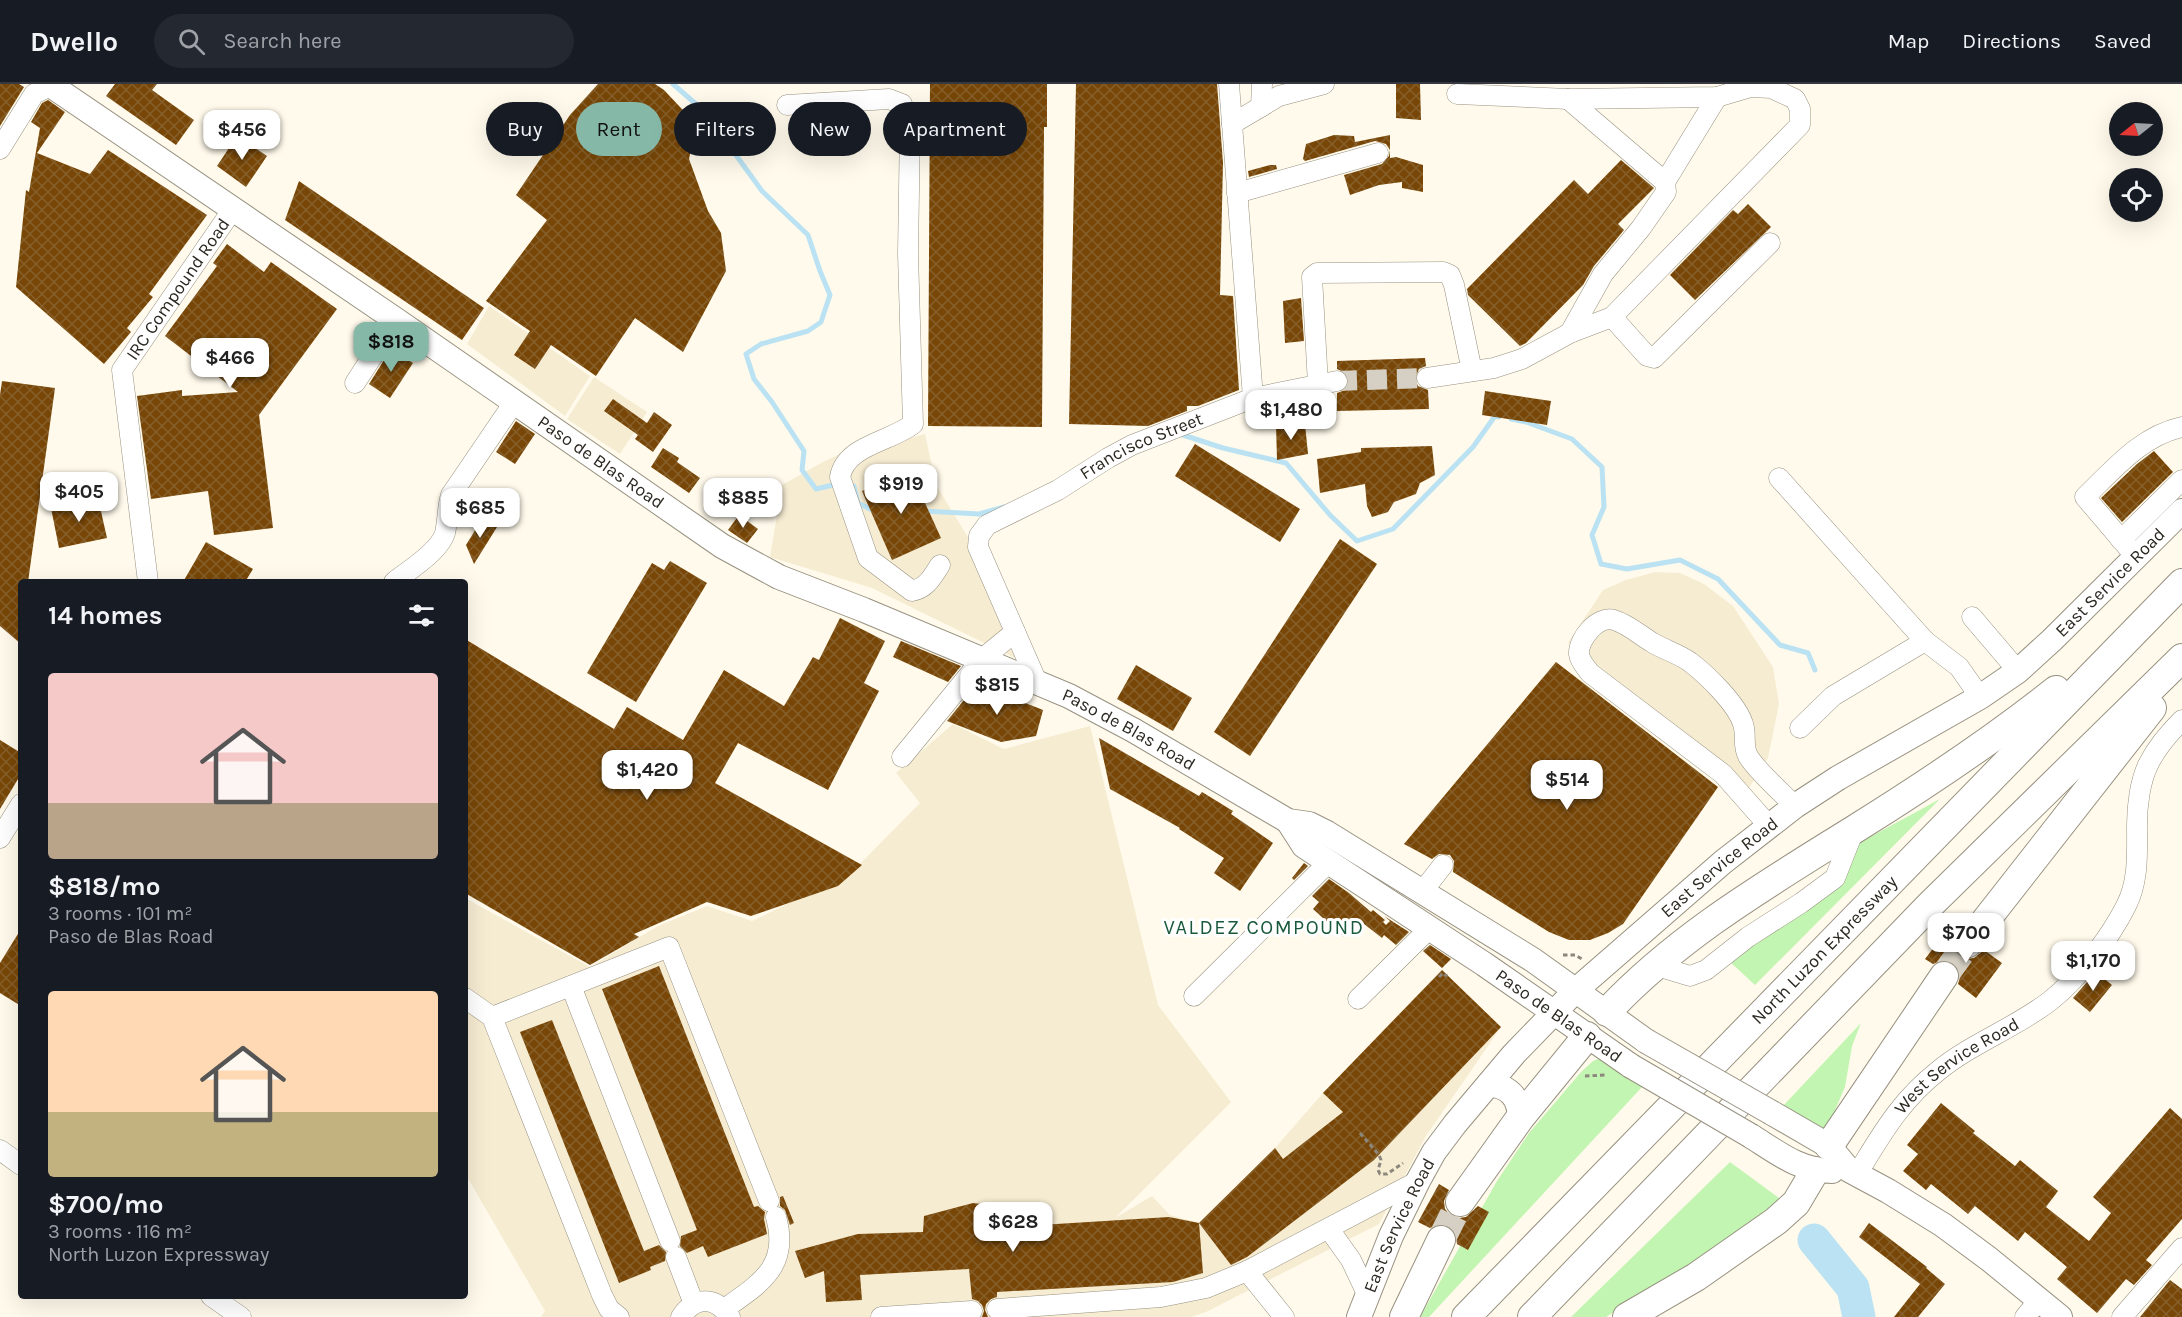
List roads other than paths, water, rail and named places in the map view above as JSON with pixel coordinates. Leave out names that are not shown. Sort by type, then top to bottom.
[{"type":"highway","name":"North Luzon Expressway","points":[[1467,1317],[2182,584]]},
{"type":"highway","points":[[1607,1012],[1623,995],[1705,925],[1986,743],[2148,619]]},
{"type":"highway","points":[[1532,1317],[1930,905],[2182,658]]},
{"type":"highway","points":[[1968,943],[2182,672]]},
{"type":"highway","points":[[1829,1146],[1944,976]]},
{"type":"highway","points":[[1460,1202],[1520,1119],[1587,1036]]},
{"type":"highway","points":[[1626,1317],[1696,1277],[1776,1221],[1796,1203],[1815,1171]]},
{"type":"highway","points":[[1404,1317],[1441,1240]]},
{"type":"main road","name":"Paso de Blas Road","points":[[51,85],[515,401],[722,546],[779,577],[1037,682],[1094,709],[1288,821],[1309,824],[1327,833],[1533,960],[1646,1041],[1829,1146],[1853,1172],[1943,1225],[1989,1259],[2032,1309],[2060,1317]]},
{"type":"main road","name":"East Service Road","points":[[1364,1306],[1391,1236],[1418,1181],[1448,1133],[1489,1084],[1576,990],[1723,862],[1795,806],[1838,778],[1980,697],[2018,671],[2052,640],[2128,549],[2182,511]]},
{"type":"main road","name":"Paso de Blas Road","points":[[1288,821],[1305,846],[1555,1012],[1631,1066],[1804,1167],[1815,1171],[1853,1172]]},
{"type":"main road","points":[[1587,1036],[1607,1012]]},
{"type":"main road","points":[[1489,1084],[1502,1086],[1513,1093],[1519,1105],[1520,1119]]},
{"type":"main road","points":[[1815,1171],[1829,1146]]},
{"type":"street","points":[[1229,84],[1253,398]]},
{"type":"street","points":[[1261,107],[1262,84]]},
{"type":"street","points":[[1232,124],[1279,96],[1324,84]]},
{"type":"street","points":[[0,149],[34,94],[51,85]]},
{"type":"street","points":[[1427,378],[1494,368],[1522,359],[1569,333],[1612,317],[1800,125],[1800,110],[1795,99],[1771,88],[1751,87],[1717,97],[1568,99],[1457,94]]},
{"type":"street","points":[[1569,333],[1603,274],[1641,228],[1666,192],[1665,182],[1717,97]]},
{"type":"street","points":[[787,105],[889,99],[903,105],[910,127],[908,254],[913,424],[903,432],[850,455],[842,466],[840,477],[868,558],[912,591],[921,589],[930,581],[940,565]]},
{"type":"street","points":[[1568,99],[1665,182]]},
{"type":"street","points":[[1237,193],[1378,153]]},
{"type":"street","name":"IRC Compound Road","points":[[148,579],[122,370],[233,209]]},
{"type":"street","points":[[1612,317],[1647,356],[1654,358],[1770,243]]},
{"type":"street","name":"Francisco Street","points":[[1037,682],[978,547],[979,536],[987,525],[1058,490],[1132,445],[1253,398],[1327,382],[1312,277],[1314,274],[1443,272],[1449,275],[1454,285],[1472,371]]},
{"type":"street","points":[[355,382],[396,320]]},
{"type":"street","points":[[398,579],[440,544],[445,534],[447,506],[451,495],[515,401]]},
{"type":"street","points":[[2182,427],[2163,433],[2138,446],[2085,497],[2128,549],[2182,480]]},
{"type":"street","points":[[1779,478],[1924,641],[1959,667],[1980,697]]},
{"type":"street","points":[[1972,617],[2018,671]]},
{"type":"street","points":[[1769,826],[1723,774],[1590,674],[1581,662],[1579,653],[1580,645],[1591,628],[1600,621],[1614,620],[1689,661],[1734,708],[1744,725],[1744,748],[1749,758],[1795,806]]},
{"type":"street","points":[[902,757],[982,659],[1015,632]]},
{"type":"street","points":[[1800,728],[1833,696],[1924,641]]},
{"type":"street","name":"West Service Road","points":[[1853,1172],[1896,1112],[1913,1093],[1937,1071],[1963,1053],[2049,1002],[2076,978],[2112,930],[2127,905],[2136,875],[2137,822],[2141,790],[2148,764],[2182,720]]},
{"type":"street","points":[[0,838],[18,809]]},
{"type":"street","points":[[1194,996],[1329,862]]},
{"type":"street","points":[[1422,892],[1443,865]]},
{"type":"street","points":[[1358,999],[1430,928]]},
{"type":"street","points":[[492,1017],[570,986],[669,947],[773,1209],[780,1232],[780,1246],[776,1262],[755,1288],[727,1313],[710,1301],[687,1310],[673,1249],[570,986]]},
{"type":"street","points":[[468,1000],[492,1017],[602,1295],[609,1309],[619,1317]]},
{"type":"street","points":[[0,1150],[18,1163]]},
{"type":"street","points":[[998,1309],[1161,1297],[1206,1288],[1247,1271],[1418,1181]]},
{"type":"street","points":[[1329,1229],[1352,1260],[1364,1306]]},
{"type":"street","points":[[2122,1317],[2182,1248]]},
{"type":"street","points":[[1247,1271],[1284,1317]]},
{"type":"street","points":[[215,1299],[241,1317]]},
{"type":"street","points":[[881,1317],[972,1311]]},
{"type":"waterway","points":[[673,84],[704,111],[762,191],[808,235],[830,295],[821,322],[808,331],[761,344],[746,354],[754,379],[804,451],[802,470],[816,489],[833,485]]},
{"type":"waterway","points":[[1180,434],[1223,448],[1286,463],[1330,515],[1357,541],[1393,529],[1473,447],[1495,416],[1499,417]]},
{"type":"waterway","points":[[1511,419],[1526,422],[1572,439],[1602,467],[1604,507],[1592,535],[1601,564],[1627,569],[1680,560],[1718,579],[1780,645],[1808,653],[1815,670]]},
{"type":"waterway","points":[[854,486],[858,503],[876,512]]},
{"type":"waterway","points":[[924,511],[979,514],[1004,507]]},
{"type":"waterway","points":[[1814,1240],[1853,1288],[1859,1317]]},
{"type":"tunnel","points":[[1337,381],[1427,378]]},
{"type":"tunnel","points":[[1944,976],[1968,943]]},
{"type":"tunnel","points":[[1441,1240],[1460,1202]]},
{"type":"district","name":"VALDEZ COMPOUND","points":[[1264,927]]}]
